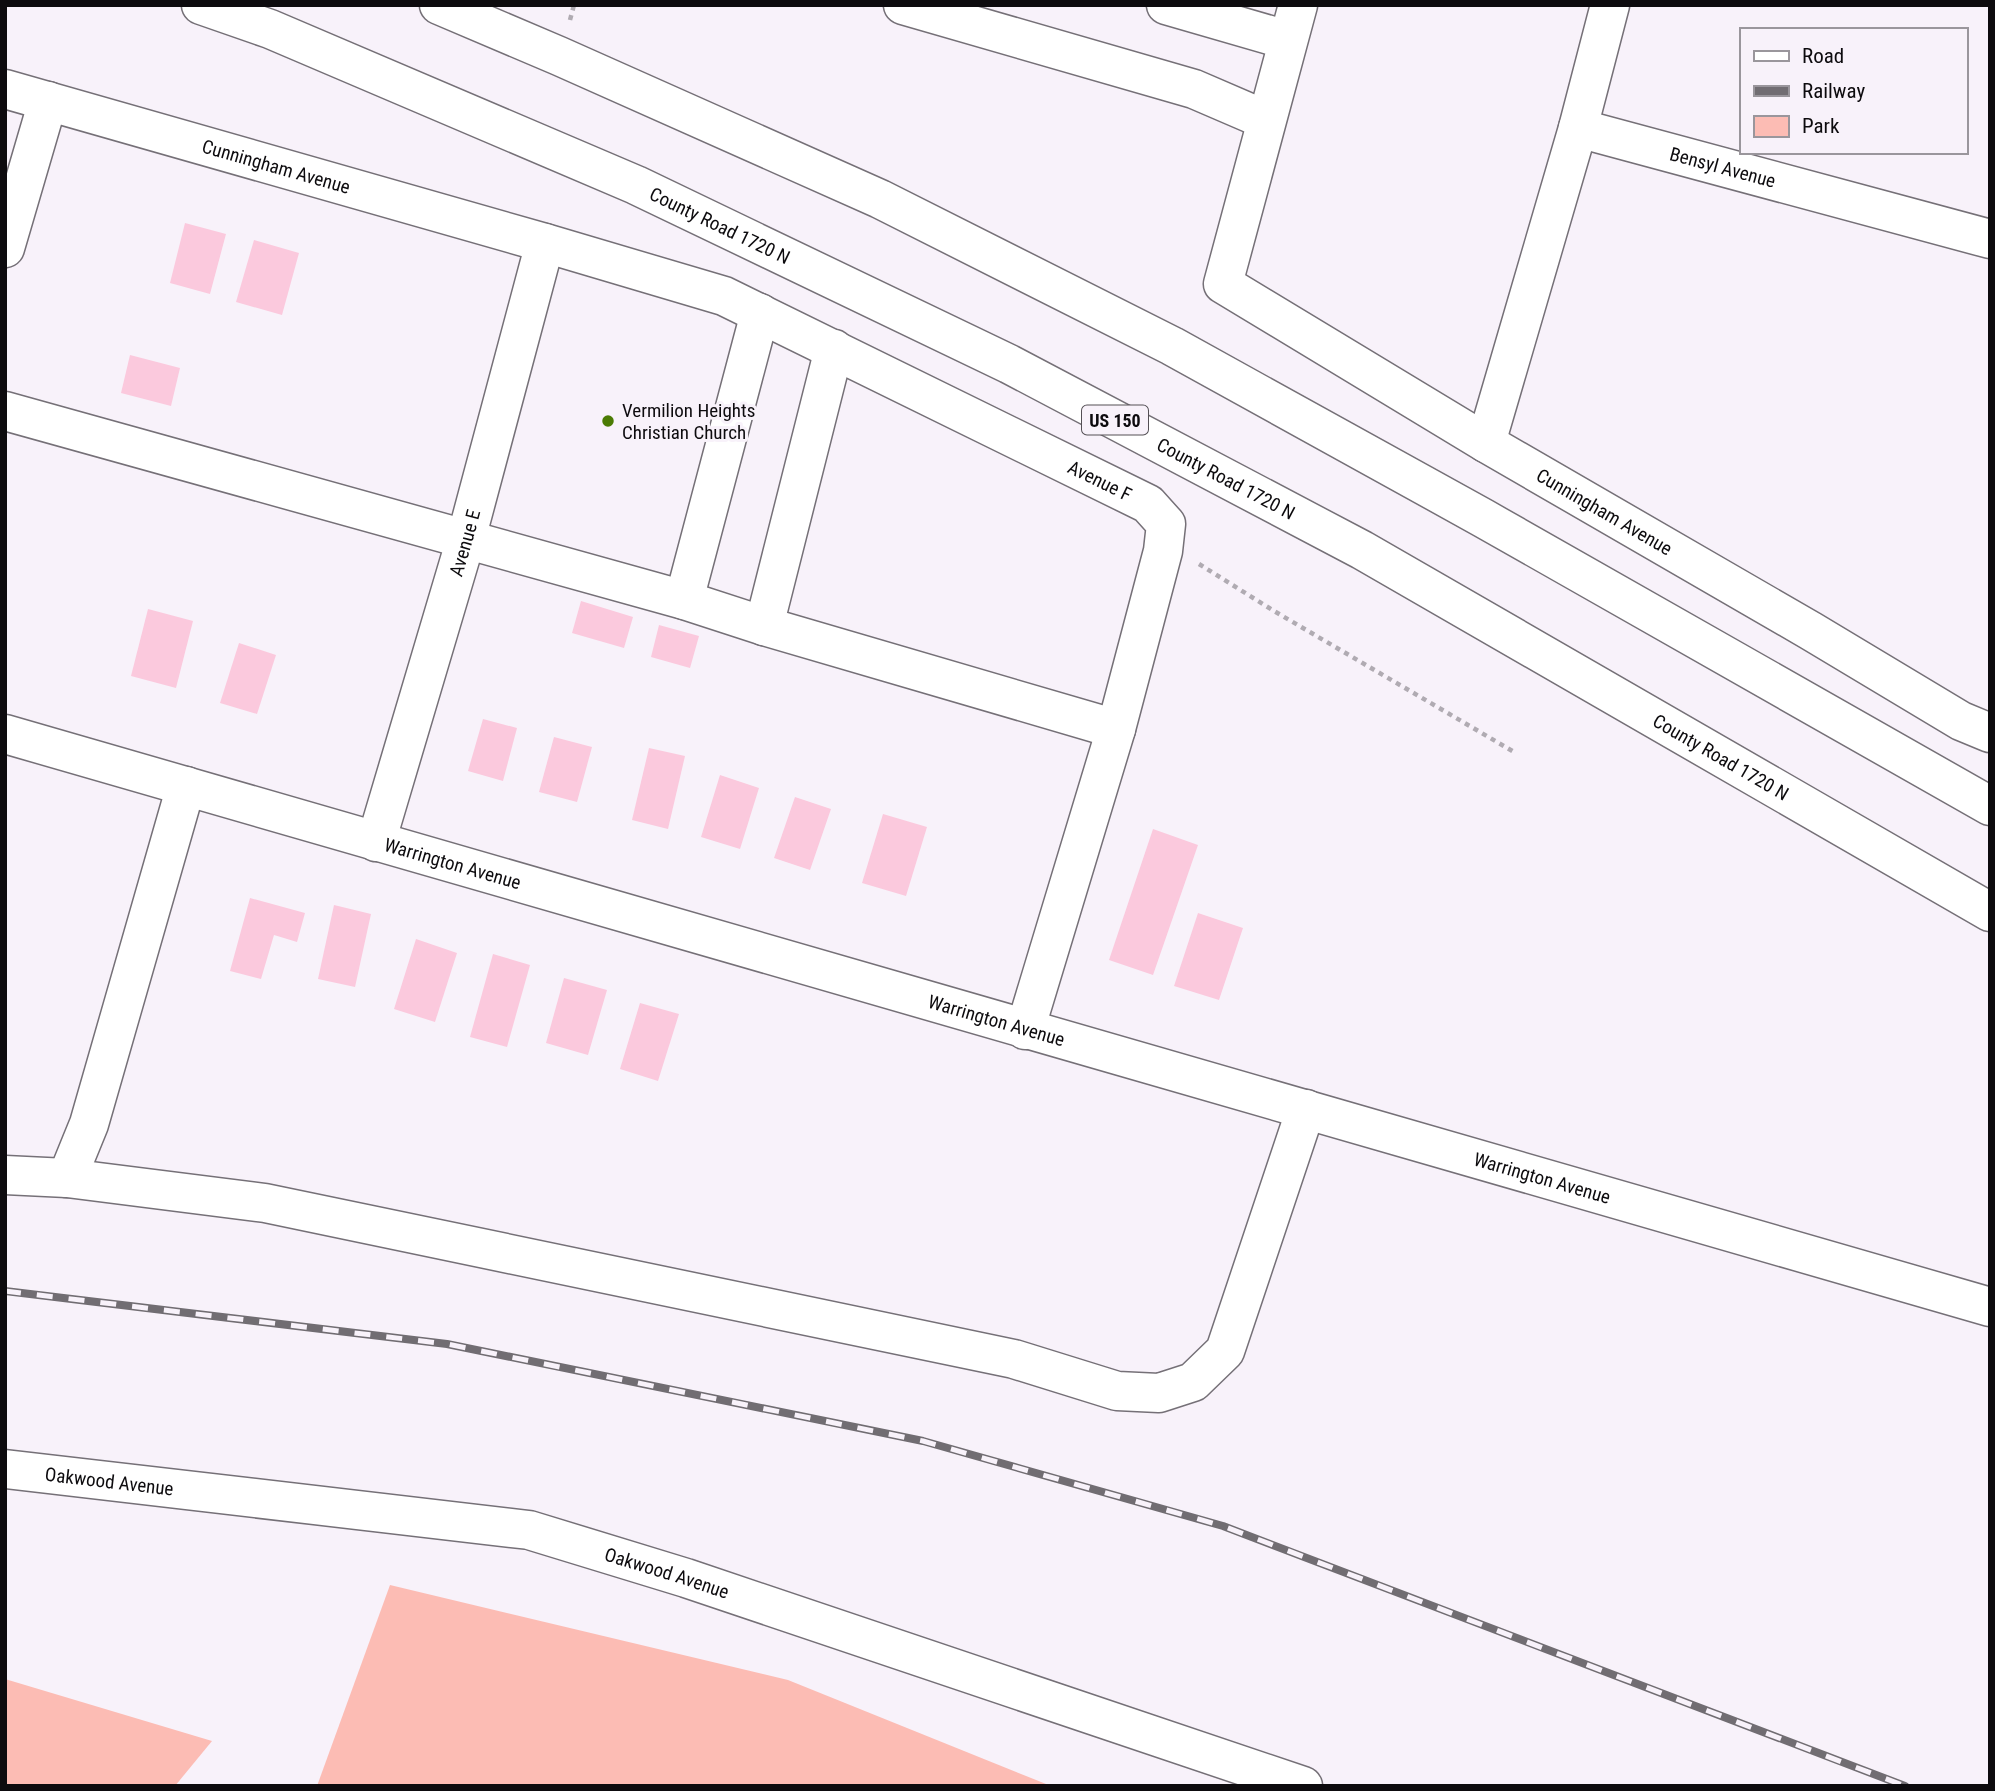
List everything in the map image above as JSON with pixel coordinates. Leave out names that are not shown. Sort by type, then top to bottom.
[{"type":"street","name":"County Road 1720 N","points":[[201,5],[270,29],[636,185],[1009,364],[1362,550],[1990,912]]},
{"type":"street","points":[[439,5],[880,199],[1172,346],[1483,518],[1990,806]]},
{"type":"street","points":[[903,5],[1195,89],[1266,120],[1293,23],[1166,5]]},
{"type":"street","points":[[1486,443],[1578,128],[1610,5]]},
{"type":"street","name":"Cunningham Avenue","points":[[5,89],[545,243]]},
{"type":"street","points":[[5,248],[48,101]]},
{"type":"street","name":"Cunningham Avenue","points":[[1266,120],[1223,284],[1486,443],[1961,721],[1990,733]]},
{"type":"street","name":"Bensyl Avenue","points":[[1578,128],[1990,239]]},
{"type":"street","name":"Avenue F","points":[[545,243],[724,296],[1148,504],[1166,524],[1163,551],[1116,729],[1025,1030]]},
{"type":"street","name":"Avenue E","points":[[376,842],[466,539],[545,243]]},
{"type":"street","points":[[684,600],[760,313]]},
{"type":"street","points":[[764,626],[834,349]]},
{"type":"street","points":[[5,411],[684,600],[1116,729]]},
{"type":"street","name":"Warrington Avenue","points":[[5,734],[1990,1307]]},
{"type":"street","points":[[67,1178],[89,1124],[186,786]]},
{"type":"street","points":[[5,1175],[67,1178],[265,1203],[1014,1359],[1117,1391],[1159,1393],[1193,1382],[1225,1351],[1306,1109]]},
{"type":"street","name":"Oakwood Avenue","points":[[5,1469],[529,1530],[686,1577],[1303,1786]]},
{"type":"path","points":[[570,20],[574,5]]},
{"type":"path","points":[[1189,558],[1514,752]]},
{"type":"green space","points":[[390,1585],[788,1680],[1051,1786],[317,1786]]},
{"type":"green space","points":[[5,1679],[212,1741],[175,1786],[5,1786]]},
{"type":"building","points":[[185,223],[226,234],[210,294],[170,283]]},
{"type":"building","points":[[254,240],[299,253],[282,315],[236,302]]},
{"type":"building","points":[[130,355],[180,368],[171,406],[121,393]]},
{"type":"building","points":[[581,601],[633,617],[624,648],[572,633]]},
{"type":"building","points":[[148,609],[193,621],[176,688],[131,676]]},
{"type":"building","points":[[659,625],[699,636],[690,668],[651,657]]},
{"type":"building","points":[[239,643],[276,655],[257,714],[220,703]]},
{"type":"building","points":[[483,719],[517,728],[503,781],[468,771]]},
{"type":"building","points":[[554,737],[592,747],[577,802],[539,792]]},
{"type":"building","points":[[649,748],[685,756],[668,829],[632,820]]},
{"type":"building","points":[[720,775],[759,788],[740,849],[701,837]]},
{"type":"building","points":[[795,797],[831,809],[810,870],[774,858]]},
{"type":"building","points":[[883,814],[927,827],[906,896],[862,883]]},
{"type":"building","points":[[1153,829],[1198,845],[1153,975],[1109,960]]},
{"type":"building","points":[[250,898],[305,913],[297,942],[274,935],[261,979],[230,971]]},
{"type":"building","points":[[334,905],[371,914],[355,987],[318,979]]},
{"type":"building","points":[[1198,913],[1243,928],[1219,1000],[1174,986]]},
{"type":"building","points":[[416,939],[457,953],[435,1022],[394,1009]]},
{"type":"building","points":[[493,954],[530,965],[507,1047],[470,1037]]},
{"type":"building","points":[[564,978],[607,990],[588,1055],[546,1043]]},
{"type":"building","points":[[640,1003],[679,1014],[658,1081],[620,1069]]},
{"type":"railway","points":[[5,1291],[447,1344],[923,1441],[1223,1526],[1905,1786]]},
{"type":"place","name":"Vermilion Heights Christian Church","points":[[608,421]]}]
